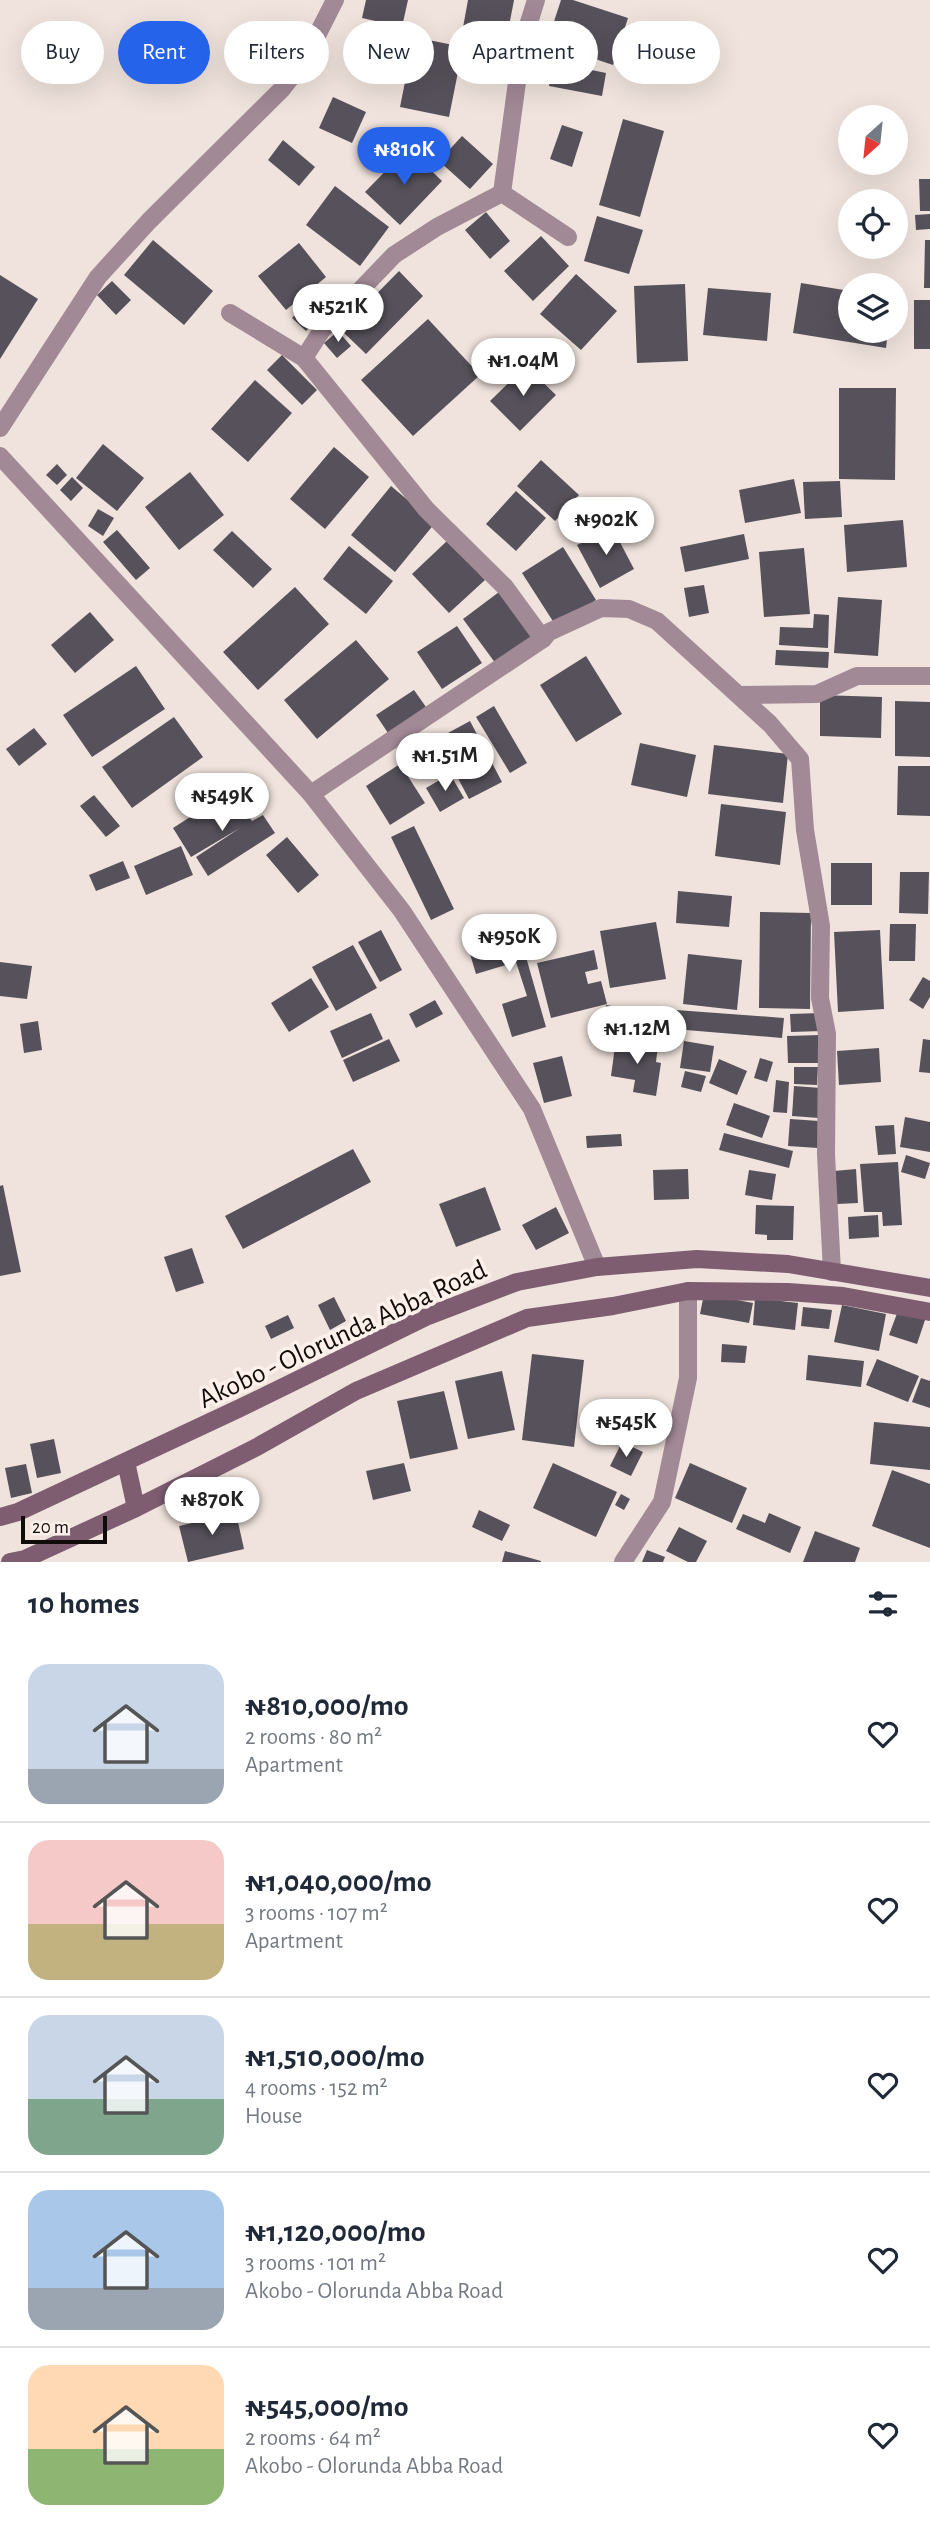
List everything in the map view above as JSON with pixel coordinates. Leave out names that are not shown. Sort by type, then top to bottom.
[{"type":"main road","name":"Akobo - Olorunda Abba Road","points":[[0,1517],[18,1512],[126,1462],[428,1317],[517,1282],[597,1267],[697,1259],[788,1264],[930,1288]]},
{"type":"main road","name":"Akobo - Olorunda Abba Road","points":[[20,1561],[136,1508],[257,1447],[356,1391],[527,1318],[688,1292],[788,1292],[843,1296],[930,1312]]},
{"type":"main road","points":[[126,1462],[136,1508]]},
{"type":"street","points":[[0,428],[98,277],[149,221],[282,89],[304,61],[335,0]]},
{"type":"street","points":[[502,193],[522,45],[536,0]]},
{"type":"street","points":[[502,193],[568,237]]},
{"type":"street","points":[[304,358],[322,330],[394,255],[502,193]]},
{"type":"street","points":[[230,313],[304,358],[426,509],[505,587],[543,639]]},
{"type":"street","points":[[0,456],[311,794],[402,911],[532,1109],[597,1267]]},
{"type":"street","points":[[311,794],[543,639],[549,632],[601,608],[629,609],[657,621],[739,695],[770,724],[800,759],[805,830],[821,926],[820,998],[827,1034],[826,1154],[832,1272]]},
{"type":"street","points":[[739,695],[817,694],[856,676],[930,676]]},
{"type":"street","points":[[623,1562],[662,1502],[688,1378],[688,1292]]},
{"type":"building","points":[[366,0],[408,0],[403,21],[362,18]]},
{"type":"building","points":[[468,0],[514,0],[510,21],[464,21]]},
{"type":"building","points":[[561,0],[573,0],[628,18],[627,21],[612,21],[612,65],[598,60],[598,21],[554,21]]},
{"type":"building","points":[[434,41],[448,44],[448,84],[456,84],[449,117],[400,107],[405,84],[434,84]]},
{"type":"building","points":[[598,71],[606,73],[602,96],[549,86],[598,84]]},
{"type":"building","points":[[333,97],[366,112],[352,143],[319,128]]},
{"type":"building","points":[[623,119],[664,131],[640,217],[599,205]]},
{"type":"building","points":[[562,125],[583,132],[572,167],[550,159]]},
{"type":"building","points":[[462,136],[493,164],[470,189],[439,161]]},
{"type":"building","points":[[283,140],[315,167],[299,186],[268,160]]},
{"type":"building","points":[[408,148],[442,181],[400,225],[365,192]]},
{"type":"building","points":[[919,179],[930,179],[930,211],[920,211]]},
{"type":"building","points":[[335,186],[389,227],[360,266],[306,225]]},
{"type":"building","points":[[486,212],[510,241],[490,259],[465,230]]},
{"type":"building","points":[[930,214],[930,229],[916,230],[915,215]]},
{"type":"building","points":[[597,216],[643,230],[629,274],[584,261]]},
{"type":"building","points":[[541,236],[569,266],[533,301],[504,271]]},
{"type":"building","points":[[153,240],[213,291],[184,325],[124,275]]},
{"type":"building","points":[[925,240],[930,240],[930,288],[924,288]]},
{"type":"building","points":[[299,243],[326,277],[286,310],[258,276]]},
{"type":"building","points":[[399,271],[423,296],[366,354],[341,330]]},
{"type":"building","points":[[576,274],[617,311],[581,350],[540,314]]},
{"type":"building","points":[[0,275],[38,299],[0,359]]},
{"type":"building","points":[[112,281],[131,300],[116,315],[97,295]]},
{"type":"building","points":[[801,283],[838,289],[838,340],[793,333]]},
{"type":"building","points":[[685,284],[688,361],[637,363],[634,286]]},
{"type":"building","points":[[708,288],[771,293],[767,341],[703,335]]},
{"type":"building","points":[[317,291],[331,304],[306,331],[292,318]]},
{"type":"building","points":[[914,300],[930,300],[930,349],[914,349]]},
{"type":"building","points":[[428,319],[480,375],[413,436],[361,380]]},
{"type":"building","points":[[338,331],[351,346],[337,358],[324,343]]},
{"type":"building","points":[[855,343],[887,343],[886,348]]},
{"type":"building","points":[[282,355],[317,390],[302,405],[267,370]]},
{"type":"building","points":[[526,366],[556,395],[520,431],[490,401]]},
{"type":"building","points":[[255,380],[292,413],[248,462],[211,429]]},
{"type":"building","points":[[839,388],[896,388],[895,480],[839,479]]},
{"type":"building","points":[[103,444],[144,478],[117,511],[76,478]]},
{"type":"building","points":[[334,447],[369,477],[325,529],[290,499]]},
{"type":"building","points":[[541,460],[579,495],[555,521],[517,486]]},
{"type":"building","points":[[57,464],[67,475],[57,485],[46,475]]},
{"type":"building","points":[[190,472],[224,515],[179,550],[145,507]]},
{"type":"building","points":[[72,477],[83,488],[71,501],[60,490]]},
{"type":"building","points":[[794,479],[801,513],[745,523],[739,490]]},
{"type":"building","points":[[840,481],[842,517],[805,519],[803,482]]},
{"type":"building","points":[[391,486],[435,523],[395,572],[351,535]]},
{"type":"building","points":[[516,491],[546,518],[516,551],[486,524]]},
{"type":"building","points":[[98,509],[114,518],[103,536],[88,526]]},
{"type":"building","points":[[903,520],[907,567],[847,572],[844,525]]},
{"type":"building","points":[[612,527],[634,569],[600,588],[577,545]]},
{"type":"building","points":[[117,530],[150,568],[136,580],[103,542]]},
{"type":"building","points":[[232,531],[272,569],[253,588],[213,550]]},
{"type":"building","points":[[744,534],[749,559],[685,572],[680,547]]},
{"type":"building","points":[[448,540],[485,580],[449,613],[412,574]]},
{"type":"building","points":[[349,546],[393,581],[366,614],[323,579]]},
{"type":"building","points":[[563,547],[596,600],[556,626],[522,573]]},
{"type":"building","points":[[804,548],[810,614],[764,617],[759,552]]},
{"type":"building","points":[[704,585],[709,613],[689,617],[684,588]]},
{"type":"building","points":[[295,587],[329,624],[258,690],[223,652]]},
{"type":"building","points":[[499,592],[532,637],[496,664],[463,619]]},
{"type":"building","points":[[838,597],[882,600],[878,656],[834,653]]},
{"type":"building","points":[[90,612],[114,640],[75,673],[51,645]]},
{"type":"building","points":[[814,614],[829,615],[828,648],[779,645],[780,627],[813,628]]},
{"type":"building","points":[[457,626],[482,663],[442,689],[417,652]]},
{"type":"building","points":[[356,640],[389,679],[317,739],[284,700]]},
{"type":"building","points":[[776,650],[829,652],[828,668],[775,665]]},
{"type":"building","points":[[586,656],[622,714],[576,742],[540,685]]},
{"type":"building","points":[[136,666],[165,709],[92,757],[63,715]]},
{"type":"building","points":[[414,690],[426,707],[388,733],[376,715]]},
{"type":"building","points":[[820,695],[882,697],[881,738],[820,736]]},
{"type":"building","points":[[895,701],[930,702],[930,757],[895,756]]},
{"type":"building","points":[[494,706],[527,763],[510,773],[476,717]]},
{"type":"building","points":[[174,717],[203,757],[132,808],[102,767]]},
{"type":"building","points":[[470,721],[502,782],[469,799],[437,739]]},
{"type":"building","points":[[34,728],[47,744],[19,766],[6,749]]},
{"type":"building","points":[[430,742],[436,758],[424,763],[417,748]]},
{"type":"building","points":[[640,743],[696,755],[687,797],[631,785]]},
{"type":"building","points":[[714,745],[788,754],[783,803],[708,794]]},
{"type":"building","points":[[400,764],[425,803],[390,825],[366,786]]},
{"type":"building","points":[[898,766],[930,766],[930,816],[897,815]]},
{"type":"building","points":[[450,774],[464,798],[440,812],[426,788]]},
{"type":"building","points":[[232,790],[252,821],[263,815],[275,833],[208,876],[196,857],[240,828],[191,857],[173,828]]},
{"type":"building","points":[[94,795],[120,826],[106,837],[80,806]]},
{"type":"building","points":[[721,804],[786,812],[780,865],[715,856]]},
{"type":"building","points":[[414,826],[454,909],[431,920],[391,837]]},
{"type":"building","points":[[287,837],[319,875],[298,893],[266,855]]},
{"type":"building","points":[[181,846],[193,875],[146,895],[134,866]]},
{"type":"building","points":[[123,861],[130,878],[96,891],[89,875]]},
{"type":"building","points":[[831,863],[872,863],[872,905],[831,905]]},
{"type":"building","points":[[900,872],[929,872],[928,914],[899,913]]},
{"type":"building","points":[[678,891],[732,896],[729,927],[676,923]]},
{"type":"building","points":[[760,912],[811,913],[810,1009],[759,1008]]},
{"type":"building","points":[[516,922],[546,1027],[512,1037],[502,1004],[527,996],[516,962],[476,974],[465,937]]},
{"type":"building","points":[[656,922],[666,979],[610,988],[600,931]]},
{"type":"building","points":[[890,924],[916,924],[915,961],[889,961]]},
{"type":"building","points":[[381,930],[402,970],[380,982],[358,942]]},
{"type":"building","points":[[880,930],[884,1009],[838,1012],[834,932]]},
{"type":"building","points":[[353,945],[377,988],[336,1011],[312,967]]},
{"type":"building","points":[[594,950],[598,969],[585,972],[588,984],[601,981],[607,1004],[551,1018],[537,963]]},
{"type":"building","points":[[688,954],[742,960],[737,1010],[683,1004]]},
{"type":"building","points":[[0,962],[32,966],[27,999],[0,996]]},
{"type":"building","points":[[923,977],[930,981],[930,997],[923,1009],[909,1000]]},
{"type":"building","points":[[311,978],[329,1007],[289,1032],[271,1003]]},
{"type":"building","points":[[435,1000],[443,1014],[416,1028],[409,1014]]},
{"type":"building","points":[[606,1005],[671,1016],[668,1030],[651,1027],[650,1034],[632,1031],[634,1025],[604,1020]]},
{"type":"building","points":[[676,1010],[784,1018],[782,1038],[674,1029]]},
{"type":"building","points":[[371,1013],[383,1039],[342,1058],[330,1031]]},
{"type":"building","points":[[821,1013],[822,1031],[791,1032],[790,1014]]},
{"type":"building","points":[[38,1021],[42,1050],[24,1053],[20,1024]]},
{"type":"building","points":[[820,1035],[821,1063],[788,1063],[787,1036]]},
{"type":"building","points":[[389,1039],[400,1061],[353,1082],[343,1060]]},
{"type":"building","points":[[616,1039],[658,1046],[656,1062],[661,1063],[656,1096],[633,1092],[635,1080],[611,1076]]},
{"type":"building","points":[[923,1039],[930,1040],[930,1073],[919,1072]]},
{"type":"building","points":[[684,1041],[714,1046],[710,1072],[680,1068]]},
{"type":"building","points":[[879,1048],[881,1082],[839,1085],[837,1051]]},
{"type":"building","points":[[562,1056],[572,1096],[544,1103],[533,1063]]},
{"type":"building","points":[[760,1058],[773,1062],[767,1082],[754,1078]]},
{"type":"building","points":[[719,1059],[747,1071],[737,1095],[709,1083]]},
{"type":"building","points":[[794,1067],[818,1067],[817,1085],[794,1084]]},
{"type":"building","points":[[685,1071],[706,1076],[701,1092],[681,1087]]},
{"type":"building","points":[[776,1080],[789,1082],[787,1113],[773,1112]]},
{"type":"building","points":[[794,1086],[821,1088],[819,1118],[792,1116]]},
{"type":"building","points":[[734,1103],[770,1116],[762,1138],[726,1125]]},
{"type":"building","points":[[905,1117],[930,1122],[930,1152],[900,1147]]},
{"type":"building","points":[[790,1119],[819,1121],[818,1148],[788,1146]]},
{"type":"building","points":[[894,1125],[896,1154],[878,1155],[875,1126]]},
{"type":"building","points":[[724,1133],[793,1151],[789,1168],[719,1150]]},
{"type":"building","points":[[621,1134],[622,1146],[587,1148],[586,1136]]},
{"type":"building","points":[[353,1149],[371,1182],[243,1249],[225,1216]]},
{"type":"building","points":[[906,1155],[930,1163],[925,1179],[901,1172]]},
{"type":"building","points":[[898,1162],[902,1225],[883,1226],[882,1212],[864,1212],[860,1164]]},
{"type":"building","points":[[688,1169],[689,1199],[654,1200],[653,1170]]},
{"type":"building","points":[[856,1169],[858,1203],[837,1204],[834,1171]]},
{"type":"building","points":[[749,1170],[776,1174],[772,1200],[745,1195]]},
{"type":"building","points":[[3,1185],[21,1272],[0,1276],[0,1186]]},
{"type":"building","points":[[485,1187],[501,1230],[456,1247],[439,1204]]},
{"type":"building","points":[[756,1205],[794,1206],[793,1240],[767,1240],[767,1235],[755,1234]]},
{"type":"building","points":[[556,1207],[569,1233],[536,1250],[522,1225]]},
{"type":"building","points":[[878,1215],[879,1237],[849,1239],[848,1217]]},
{"type":"building","points":[[192,1248],[204,1283],[176,1292],[164,1257]]},
{"type":"building","points":[[704,1294],[753,1303],[749,1323],[700,1314]]},
{"type":"building","points":[[334,1297],[346,1321],[330,1330],[318,1305]]},
{"type":"building","points":[[755,1298],[798,1303],[795,1330],[753,1325]]},
{"type":"building","points":[[842,1305],[886,1314],[879,1351],[834,1342]]},
{"type":"building","points":[[803,1307],[832,1310],[829,1329],[801,1326]]},
{"type":"building","points":[[899,1308],[926,1317],[917,1344],[889,1335]]},
{"type":"building","points":[[288,1315],[294,1328],[271,1339],[265,1326]]},
{"type":"building","points":[[722,1344],[747,1346],[745,1363],[721,1362]]},
{"type":"building","points":[[532,1354],[584,1360],[574,1447],[522,1440]]},
{"type":"building","points":[[808,1355],[864,1361],[861,1387],[806,1380]]},
{"type":"building","points":[[877,1359],[919,1376],[908,1402],[866,1385]]},
{"type":"building","points":[[502,1371],[515,1430],[468,1439],[455,1381]]},
{"type":"building","points":[[921,1378],[930,1381],[930,1408],[912,1402]]},
{"type":"building","points":[[444,1391],[458,1449],[410,1459],[397,1401]]},
{"type":"building","points":[[630,1401],[654,1407],[651,1418],[627,1412]]},
{"type":"building","points":[[874,1422],[930,1427],[930,1470],[870,1464]]},
{"type":"building","points":[[54,1439],[61,1473],[37,1478],[30,1444]]},
{"type":"building","points":[[622,1442],[643,1452],[631,1476],[610,1466]]},
{"type":"building","points":[[404,1463],[411,1491],[373,1500],[366,1471]]},
{"type":"building","points":[[553,1463],[617,1492],[596,1537],[533,1508]]},
{"type":"building","points":[[690,1463],[747,1488],[732,1523],[675,1498]]},
{"type":"building","points":[[26,1464],[32,1493],[11,1498],[5,1468]]},
{"type":"building","points":[[892,1470],[930,1484],[930,1548],[872,1526]]},
{"type":"building","points":[[621,1494],[630,1499],[624,1510],[615,1505]]},
{"type":"building","points":[[479,1510],[510,1525],[502,1541],[472,1527]]},
{"type":"building","points":[[236,1513],[244,1549],[188,1562],[179,1526]]},
{"type":"building","points":[[769,1513],[801,1527],[790,1553],[736,1529],[743,1514],[765,1523]]},
{"type":"building","points":[[679,1527],[707,1541],[696,1562],[688,1562],[666,1551]]},
{"type":"building","points":[[815,1531],[860,1548],[855,1562],[803,1562]]},
{"type":"building","points":[[647,1550],[665,1557],[663,1562],[642,1562]]},
{"type":"building","points":[[505,1551],[541,1561],[541,1562],[502,1562]]}]
